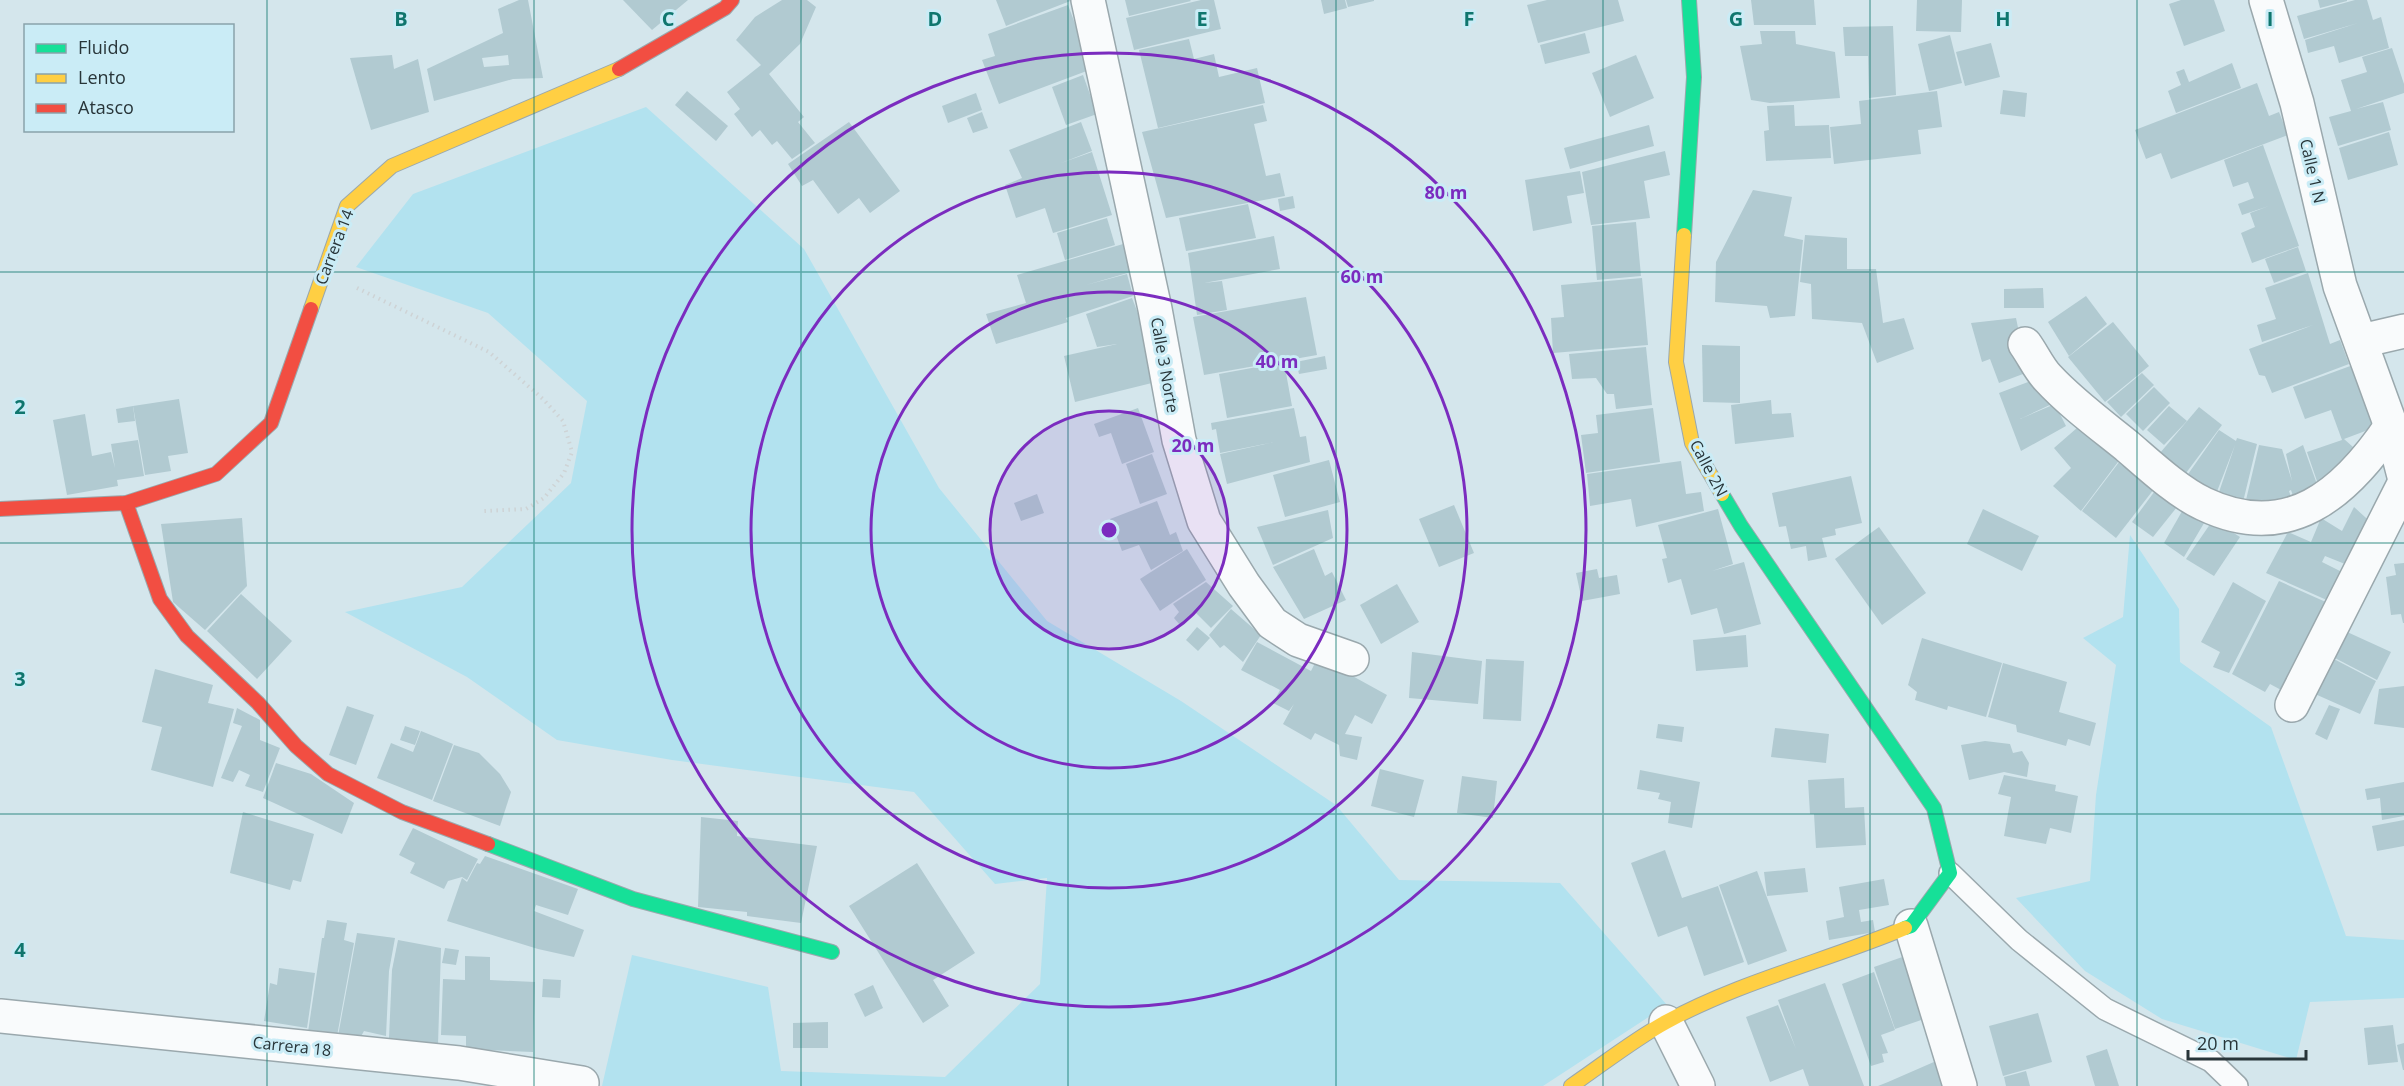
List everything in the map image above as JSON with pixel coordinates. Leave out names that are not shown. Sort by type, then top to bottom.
[{"type":"street","name":"Carrera 14","points":[[0,509],[126,503],[216,474],[272,423],[347,206],[392,166],[629,65],[725,8],[732,0]]},
{"type":"street","name":"Calle 3 Norte","points":[[1088,0],[1155,309],[1179,440],[1204,521],[1244,585],[1272,623],[1298,640],[1353,659]]},
{"type":"street","name":"Calle 2N","points":[[1689,0],[1694,77],[1676,362],[1692,443],[1741,526],[1934,808],[1950,873]]},
{"type":"street","name":"Calle 1 N","points":[[2266,0],[2297,103],[2340,286],[2391,426],[2404,476]]},
{"type":"street","points":[[2361,341],[2404,331]]},
{"type":"street","points":[[2025,344],[2047,378],[2150,465],[2202,503],[2238,516],[2277,519],[2305,510],[2349,478],[2370,458],[2391,426]]},
{"type":"street","points":[[2292,705],[2404,483]]},
{"type":"street","points":[[126,503],[160,599],[187,636],[328,774],[402,812],[633,899],[832,952]]},
{"type":"street","points":[[1571,1086],[1666,1022],[1756,982],[1860,947],[1911,926],[1950,873]]},
{"type":"street","points":[[1911,926],[1960,1086]]},
{"type":"street","name":"Carrera 18","points":[[0,1016],[459,1063],[582,1083]]},
{"type":"street","points":[[1666,1022],[1698,1086]]},
{"type":"lane","points":[[1950,873],[2019,940],[2105,1009],[2211,1061],[2237,1086]]},
{"type":"path","points":[[324,274],[489,352],[543,399],[563,421],[572,452],[564,473],[544,498],[526,509],[484,511]]},
{"type":"shaded area","points":[[646,107],[804,249],[939,488],[1047,621],[1181,701],[1336,805],[1399,880],[1560,883],[1667,1005],[1543,1086],[602,1086],[632,955],[768,987],[781,1071],[945,1077],[1040,984],[1047,878],[995,884],[914,792],[672,760],[557,740],[467,677],[345,612],[462,587],[571,483],[587,401],[488,313],[356,267],[413,194]]},
{"type":"shaded area","points":[[2130,535],[2179,609],[2180,662],[2271,727],[2346,936],[2404,940],[2404,998],[2310,1002],[2296,1060],[2162,1019],[2085,971],[2016,898],[2090,881],[2096,795],[2116,665],[2083,638],[2123,617]]},
{"type":"building","points":[[519,0],[528,0],[543,78],[513,79],[434,101],[427,69],[503,33],[498,9]],"holes":[[[508,55],[509,65],[484,67],[482,58]]]},
{"type":"building","points":[[623,0],[688,0],[652,30]]},
{"type":"building","points":[[782,0],[807,0],[816,7],[800,44],[769,74],[804,117],[798,122],[815,143],[792,159],[777,141],[772,145],[760,130],[752,137],[734,114],[740,109],[727,92],[761,65],[736,40],[755,17]]},
{"type":"building","points":[[996,0],[1073,0],[1006,26]]},
{"type":"building","points":[[1125,0],[1190,0],[1191,1],[1129,16]]},
{"type":"building","points":[[1201,0],[1214,0],[1221,29],[1134,50],[1126,18]]},
{"type":"building","points":[[1321,0],[1345,0],[1347,8],[1324,14]]},
{"type":"building","points":[[1346,0],[1374,0],[1374,1],[1348,7]]},
{"type":"building","points":[[1547,0],[1618,0],[1624,21],[1538,43],[1527,5]]},
{"type":"building","points":[[1751,0],[1814,0],[1816,25],[1754,25]]},
{"type":"building","points":[[1917,0],[1962,0],[1961,32],[1916,31]]},
{"type":"building","points":[[2181,0],[2214,0],[2225,31],[2184,46],[2169,4]]},
{"type":"building","points":[[2318,0],[2347,0],[2347,1],[2320,8]]},
{"type":"building","points":[[2355,0],[2367,0],[2373,20],[2381,17],[2389,48],[2339,63],[2334,46],[2308,53],[2305,40],[2358,23],[2304,39],[2297,16]]},
{"type":"building","points":[[1068,5],[1092,69],[999,104],[982,60],[995,56],[988,34]]},
{"type":"building","points":[[1893,26],[1896,95],[1869,98],[1868,56],[1845,56],[1843,27]]},
{"type":"building","points":[[1760,31],[1795,31],[1796,44],[1835,52],[1840,98],[1770,103],[1751,100],[1740,46],[1762,44]]},
{"type":"building","points":[[1585,33],[1590,53],[1545,64],[1540,45]]},
{"type":"building","points":[[1950,35],[1962,83],[1929,91],[1918,44]]},
{"type":"building","points":[[1189,39],[1194,59],[1214,54],[1219,77],[1257,68],[1265,103],[1158,128],[1139,50]]},
{"type":"building","points":[[1991,43],[2000,77],[1965,86],[1956,52]]},
{"type":"building","points":[[2392,48],[2404,84],[2404,93],[2356,109],[2383,102],[2391,130],[2338,146],[2329,117],[2351,111],[2341,80],[2367,72],[2362,57]]},
{"type":"building","points":[[392,55],[394,69],[418,59],[429,112],[371,130],[350,58]]},
{"type":"building","points":[[1636,55],[1654,98],[1610,117],[1592,73]]},
{"type":"building","points":[[2232,63],[2241,88],[2176,113],[2168,91],[2181,85],[2176,72],[2184,69],[2189,82]]},
{"type":"building","points":[[1083,75],[1097,114],[1066,125],[1052,87]]},
{"type":"building","points":[[2257,83],[2269,116],[2279,112],[2288,135],[2171,179],[2161,153],[2146,159],[2135,130]]},
{"type":"building","points":[[2003,90],[2027,93],[2025,117],[2000,114]]},
{"type":"building","points":[[687,91],[728,126],[716,141],[675,105]]},
{"type":"building","points":[[1937,91],[1942,127],[1918,130],[1921,154],[1834,164],[1830,127],[1861,124],[1859,101]]},
{"type":"building","points":[[976,93],[982,110],[948,123],[942,106]]},
{"type":"building","points":[[1263,105],[1267,121],[1254,124],[1266,176],[1280,173],[1285,196],[1166,218],[1142,132]]},
{"type":"building","points":[[1794,105],[1795,126],[1829,125],[1831,158],[1766,161],[1764,131],[1769,130],[1767,106]]},
{"type":"building","points":[[982,112],[988,128],[973,133],[967,118]]},
{"type":"building","points":[[849,122],[900,191],[870,213],[859,198],[838,214],[813,180],[802,186],[788,164]]},
{"type":"building","points":[[1081,122],[1092,151],[1061,163],[1092,152],[1112,215],[1053,233],[1045,208],[1016,218],[1005,185],[1022,178],[1009,150]]},
{"type":"building","points":[[1649,125],[1654,146],[1570,169],[1564,148]]},
{"type":"building","points":[[2389,132],[2398,165],[2348,180],[2339,148]]},
{"type":"building","points":[[2263,145],[2299,246],[2252,263],[2241,233],[2255,227],[2250,213],[2269,206],[2242,215],[2238,204],[2254,198],[2248,182],[2233,187],[2224,160]]},
{"type":"building","points":[[1665,151],[1670,175],[1644,181],[1650,218],[1591,225],[1582,172]]},
{"type":"building","points":[[1580,171],[1584,193],[1567,196],[1572,223],[1533,231],[1525,180]]},
{"type":"building","points":[[1753,190],[1792,197],[1784,236],[1803,240],[1795,316],[1770,318],[1767,306],[1715,302],[1716,262]]},
{"type":"building","points":[[1293,196],[1295,208],[1280,211],[1278,199]]},
{"type":"building","points":[[1248,204],[1256,238],[1186,251],[1179,218]]},
{"type":"building","points":[[1107,218],[1115,245],[1065,260],[1057,233]]},
{"type":"building","points":[[1636,222],[1641,276],[1597,280],[1592,226]]},
{"type":"building","points":[[1805,235],[1847,238],[1847,269],[1876,269],[1883,323],[1904,318],[1914,349],[1877,363],[1862,323],[1812,319],[1811,284],[1800,282]]},
{"type":"building","points":[[1274,236],[1280,269],[1204,283],[1222,281],[1227,310],[1197,315],[1188,253]]},
{"type":"building","points":[[1130,242],[1138,270],[1086,285],[1127,274],[1133,296],[1066,318],[1068,322],[996,344],[986,314],[1026,303],[1017,275]]},
{"type":"building","points":[[2298,247],[2306,271],[2274,283],[2265,259]]},
{"type":"building","points":[[2308,273],[2330,344],[2340,340],[2349,364],[2272,393],[2265,376],[2259,375],[2249,349],[2313,325],[2262,342],[2257,325],[2276,319],[2265,288]]},
{"type":"building","points":[[1642,278],[1648,345],[1553,353],[1551,318],[1564,317],[1561,285]]},
{"type":"building","points":[[2043,288],[2044,308],[2004,308],[2004,289]]},
{"type":"building","points":[[2086,296],[2107,324],[2069,356],[2048,322]]},
{"type":"building","points":[[1306,297],[1317,355],[1204,375],[1193,317]]},
{"type":"building","points":[[1132,298],[1164,380],[1075,402],[1064,356],[1117,344],[1097,347],[1086,314]]},
{"type":"building","points":[[2016,318],[2022,347],[2031,371],[1999,383],[1990,359],[1982,362],[1971,323]]},
{"type":"building","points":[[2113,322],[2149,366],[2105,402],[2068,357]]},
{"type":"building","points":[[1702,345],[1740,346],[1740,403],[1703,402]]},
{"type":"building","points":[[1646,347],[1652,405],[1616,409],[1614,394],[1607,394],[1596,378],[1572,379],[1569,354]]},
{"type":"building","points":[[1325,356],[1327,369],[1299,374],[1296,362]]},
{"type":"building","points":[[1284,362],[1292,406],[1227,418],[1219,374]]},
{"type":"building","points":[[2353,365],[2376,427],[2344,439],[2362,455],[2318,484],[2307,452],[2342,440],[2331,410],[2305,419],[2293,387]]},
{"type":"building","points":[[2142,373],[2154,385],[2121,417],[2107,402]]},
{"type":"building","points":[[2041,377],[2054,403],[2020,419],[2055,404],[2066,426],[2021,451],[1999,393]]},
{"type":"building","points":[[2154,387],[2170,403],[2143,431],[2126,414]]},
{"type":"building","points":[[179,399],[188,453],[168,456],[171,471],[145,475],[133,406]]},
{"type":"building","points":[[1771,400],[1772,414],[1791,413],[1794,437],[1735,444],[1731,405]]},
{"type":"building","points":[[133,406],[135,421],[118,423],[116,409]]},
{"type":"building","points":[[2169,406],[2187,421],[2164,445],[2147,430]]},
{"type":"building","points":[[2199,407],[2222,425],[2186,473],[2160,453]]},
{"type":"building","points":[[1138,408],[1154,452],[1122,464],[1111,433],[1099,437],[1094,424]]},
{"type":"building","points":[[1294,408],[1300,437],[1306,436],[1310,462],[1227,484],[1220,454],[1274,442],[1220,453],[1216,429],[1212,430],[1211,423]]},
{"type":"building","points":[[1653,408],[1660,462],[1586,473],[1581,435],[1598,433],[1596,415]]},
{"type":"building","points":[[85,414],[92,456],[111,452],[115,468],[111,444],[138,440],[144,476],[117,480],[118,486],[67,495],[53,420]]},
{"type":"building","points":[[2085,421],[2127,450],[2081,511],[2053,486],[2071,468],[2054,448]]},
{"type":"building","points":[[2219,430],[2236,441],[2237,438],[2257,444],[2243,502],[2218,495],[2235,445],[2216,494],[2186,477]]},
{"type":"building","points":[[2259,445],[2282,449],[2292,481],[2286,454],[2303,445],[2318,487],[2293,496],[2291,490],[2289,491],[2292,500],[2246,500]]},
{"type":"building","points":[[2126,453],[2161,480],[2116,538],[2082,511]]},
{"type":"building","points":[[1152,454],[1167,494],[1140,504],[1126,464]]},
{"type":"building","points":[[1329,460],[1340,502],[1285,517],[1273,475]]},
{"type":"building","points":[[1681,461],[1686,494],[1701,492],[1704,511],[1636,527],[1631,499],[1590,506],[1587,474]]},
{"type":"building","points":[[1851,476],[1862,523],[1835,529],[1836,535],[1822,538],[1827,557],[1808,561],[1806,546],[1791,549],[1786,526],[1779,527],[1772,493]]},
{"type":"building","points":[[2160,484],[2181,502],[2153,537],[2132,522]]},
{"type":"building","points":[[1037,494],[1044,513],[1021,521],[1014,503]]},
{"type":"building","points":[[1157,501],[1170,535],[1176,532],[1183,551],[1151,570],[1139,545],[1122,551],[1110,519]]},
{"type":"building","points":[[1454,505],[1474,553],[1439,567],[1419,519]]},
{"type":"building","points":[[2185,506],[2207,518],[2184,557],[2164,543]]},
{"type":"building","points":[[2354,507],[2376,527],[2350,566],[2325,556],[2322,562],[2346,574],[2329,601],[2266,573],[2288,532],[2311,542],[2321,518],[2342,531]]},
{"type":"building","points":[[1718,509],[1733,564],[1712,571],[1744,562],[1761,624],[1724,634],[1717,608],[1691,615],[1681,579],[1668,583],[1662,559],[1667,558],[1658,525]]},
{"type":"building","points":[[1983,509],[2039,536],[2022,571],[1967,544]]},
{"type":"building","points":[[1328,510],[1333,538],[1273,565],[1257,527]]},
{"type":"building","points":[[242,518],[247,586],[205,630],[173,602],[161,524]]},
{"type":"building","points":[[2213,520],[2240,537],[2214,576],[2186,559]]},
{"type":"building","points":[[1879,527],[1926,593],[1882,625],[1835,559]]},
{"type":"building","points":[[1187,549],[1206,580],[1160,611],[1140,579]]},
{"type":"building","points":[[1314,549],[1325,576],[1332,572],[1346,600],[1304,619],[1273,567]]},
{"type":"building","points":[[2404,563],[2403,623],[2401,614],[2391,615],[2386,577],[2396,575],[2394,564]]},
{"type":"building","points":[[1597,569],[1599,578],[1617,575],[1620,594],[1582,601],[1576,573]]},
{"type":"building","points":[[2279,581],[2328,603],[2283,691],[2270,684],[2265,692],[2232,674]]},
{"type":"building","points":[[1206,582],[1233,606],[1211,628],[1195,612],[1180,625],[1174,618],[1179,612],[1173,604]]},
{"type":"building","points":[[2233,582],[2266,601],[2229,673],[2213,667],[2220,652],[2201,642]]},
{"type":"building","points":[[1397,584],[1419,622],[1381,644],[1360,605]]},
{"type":"building","points":[[241,594],[292,641],[257,679],[207,631]]},
{"type":"building","points":[[1231,609],[1261,635],[1243,662],[1224,645],[1220,648],[1209,635]]},
{"type":"building","points":[[1197,627],[1210,638],[1198,651],[1186,640]]},
{"type":"building","points":[[2345,631],[2391,652],[2377,680],[2333,657]]},
{"type":"building","points":[[1746,635],[1748,667],[1696,671],[1693,640]]},
{"type":"building","points":[[1922,638],[2002,663],[1986,717],[1948,706],[1947,710],[1915,700],[1917,692],[1908,685]]},
{"type":"building","points":[[1257,642],[1311,671],[1318,657],[1387,695],[1372,724],[1355,715],[1345,734],[1362,737],[1357,760],[1340,756],[1339,745],[1315,733],[1311,740],[1283,724],[1294,704],[1289,711],[1273,703],[1280,690],[1241,670]]},
{"type":"building","points":[[1412,652],[1482,661],[1478,704],[1409,698]]},
{"type":"building","points":[[2332,658],[2376,681],[2360,714],[2315,694]]},
{"type":"building","points":[[1486,659],[1524,661],[1521,721],[1483,719]]},
{"type":"building","points":[[2003,663],[2067,682],[2059,712],[2096,723],[2090,746],[2068,739],[2066,746],[2017,732],[2016,725],[1988,717]]},
{"type":"building","points":[[155,669],[213,685],[208,703],[234,709],[213,787],[151,770],[162,727],[142,722]]},
{"type":"building","points":[[2404,686],[2404,728],[2374,724],[2379,689]]},
{"type":"building","points":[[2329,705],[2340,709],[2327,740],[2315,734]]},
{"type":"building","points":[[347,706],[374,715],[356,765],[329,755]]},
{"type":"building","points":[[237,708],[260,720],[260,740],[280,748],[263,792],[245,786],[250,775],[239,770],[233,782],[221,778],[242,726],[233,723]]},
{"type":"building","points":[[1658,724],[1684,727],[1682,742],[1656,738]]},
{"type":"building","points":[[405,726],[420,731],[415,745],[400,740]]},
{"type":"building","points":[[1775,728],[1829,734],[1826,763],[1771,757]]},
{"type":"building","points":[[421,731],[453,744],[432,800],[377,778],[391,743],[413,752]]},
{"type":"building","points":[[1985,741],[2010,744],[2013,753],[2022,751],[2029,763],[2027,777],[2004,772],[1969,780],[1961,745]]},
{"type":"building","points":[[454,745],[479,753],[500,774],[511,792],[500,826],[433,801]]},
{"type":"building","points":[[276,763],[311,774],[354,803],[342,834],[263,798]]},
{"type":"building","points":[[1380,769],[1424,780],[1414,817],[1371,806]]},
{"type":"building","points":[[1640,770],[1700,782],[1692,828],[1668,823],[1671,802],[1658,799],[1660,793],[1637,789]]},
{"type":"building","points":[[2004,775],[2056,785],[2055,791],[2078,796],[2071,833],[2050,828],[2046,844],[2004,836],[2011,797],[1998,794]]},
{"type":"building","points":[[1462,776],[1497,781],[1493,818],[1457,813]]},
{"type":"building","points":[[1844,778],[1845,808],[1864,807],[1866,845],[1816,848],[1814,814],[1810,814],[1808,780]]},
{"type":"building","points":[[2404,782],[2404,816],[2382,820],[2380,798],[2367,800],[2365,789]]},
{"type":"building","points":[[243,812],[314,834],[301,882],[293,880],[290,890],[230,873]]},
{"type":"building","points":[[701,817],[738,821],[737,836],[817,846],[801,923],[747,916],[747,912],[698,907]]},
{"type":"building","points":[[2404,820],[2404,846],[2377,851],[2372,826]]},
{"type":"building","points":[[413,828],[478,859],[467,880],[462,877],[448,881],[444,889],[410,873],[415,863],[399,855]]},
{"type":"building","points":[[1665,850],[1682,898],[1718,886],[1744,962],[1704,976],[1687,926],[1658,937],[1631,863]]},
{"type":"building","points":[[485,856],[578,889],[568,915],[536,905],[534,911],[584,930],[574,957],[538,949],[447,921],[462,878],[467,882],[477,863],[480,864]]},
{"type":"building","points":[[917,863],[975,953],[933,980],[949,1006],[923,1023],[849,906]]},
{"type":"building","points":[[1805,868],[1808,892],[1767,896],[1764,872]]},
{"type":"building","points":[[1757,871],[1787,951],[1748,965],[1719,885]]},
{"type":"building","points":[[1884,879],[1889,905],[1859,910],[1861,922],[1873,920],[1875,932],[1829,940],[1826,921],[1844,917],[1839,887]]},
{"type":"building","points":[[327,920],[347,923],[344,940],[354,943],[337,1036],[308,1032],[322,938],[324,938]]},
{"type":"building","points":[[357,933],[395,938],[389,971],[386,1036],[364,1031],[359,1040],[338,1036]]},
{"type":"building","points":[[398,940],[441,948],[438,1045],[389,1038],[392,970]]},
{"type":"building","points":[[445,948],[459,950],[456,965],[442,963]]},
{"type":"building","points":[[1908,955],[1930,1017],[1895,1029],[1874,967]]},
{"type":"building","points":[[465,956],[490,957],[490,980],[535,982],[533,1052],[466,1049],[466,1036],[441,1035],[443,979],[465,980]]},
{"type":"building","points":[[279,968],[315,973],[307,1028],[264,1021],[270,983],[277,985]]},
{"type":"building","points":[[1874,972],[1895,1030],[1881,1035],[1888,1053],[1882,1054],[1884,1062],[1871,1066],[1842,984]]},
{"type":"building","points":[[543,979],[561,980],[560,998],[542,997]]},
{"type":"building","points":[[1825,983],[1864,1086],[1809,1086],[1803,1069],[1770,1082],[1746,1017],[1778,1005],[1796,1049],[1778,1000]]},
{"type":"building","points":[[873,985],[883,1008],[865,1017],[854,994]]},
{"type":"building","points":[[2038,1013],[2052,1062],[2003,1076],[1989,1026]]},
{"type":"building","points":[[828,1022],[828,1048],[793,1048],[793,1023]]},
{"type":"building","points":[[2393,1025],[2398,1062],[2368,1065],[2364,1028]]},
{"type":"building","points":[[2404,1043],[2404,1070],[2403,1070],[2397,1045]]},
{"type":"building","points":[[2107,1049],[2119,1086],[2095,1086],[2086,1056]]},
{"type":"building","points":[[1943,1058],[1953,1086],[1878,1086],[1888,1082]]},
{"type":"building","points":[[2026,1071],[2030,1086],[2006,1086],[2004,1077]]},
{"type":"traffic: fast","points":[[1684,235],[1694,77],[1689,0]]},
{"type":"traffic: fast","points":[[1722,494],[1741,526],[1934,808],[1950,873],[1911,926],[1905,928]]},
{"type":"traffic: fast","points":[[488,844],[633,899],[832,952]]},
{"type":"traffic: slow","points":[[311,309],[347,206],[392,166],[619,69]]},
{"type":"traffic: slow","points":[[1684,235],[1676,362],[1692,443],[1722,494]]},
{"type":"traffic: slow","points":[[1571,1086],[1642,1037],[1695,1008],[1754,983],[1905,928]]},
{"type":"traffic: jam","points":[[619,69],[725,8],[732,0]]},
{"type":"traffic: jam","points":[[0,509],[126,503],[216,474],[271,423],[311,309]]},
{"type":"traffic: jam","points":[[126,503],[160,599],[187,636],[258,703],[296,746],[328,774],[402,812],[488,844]]}]
